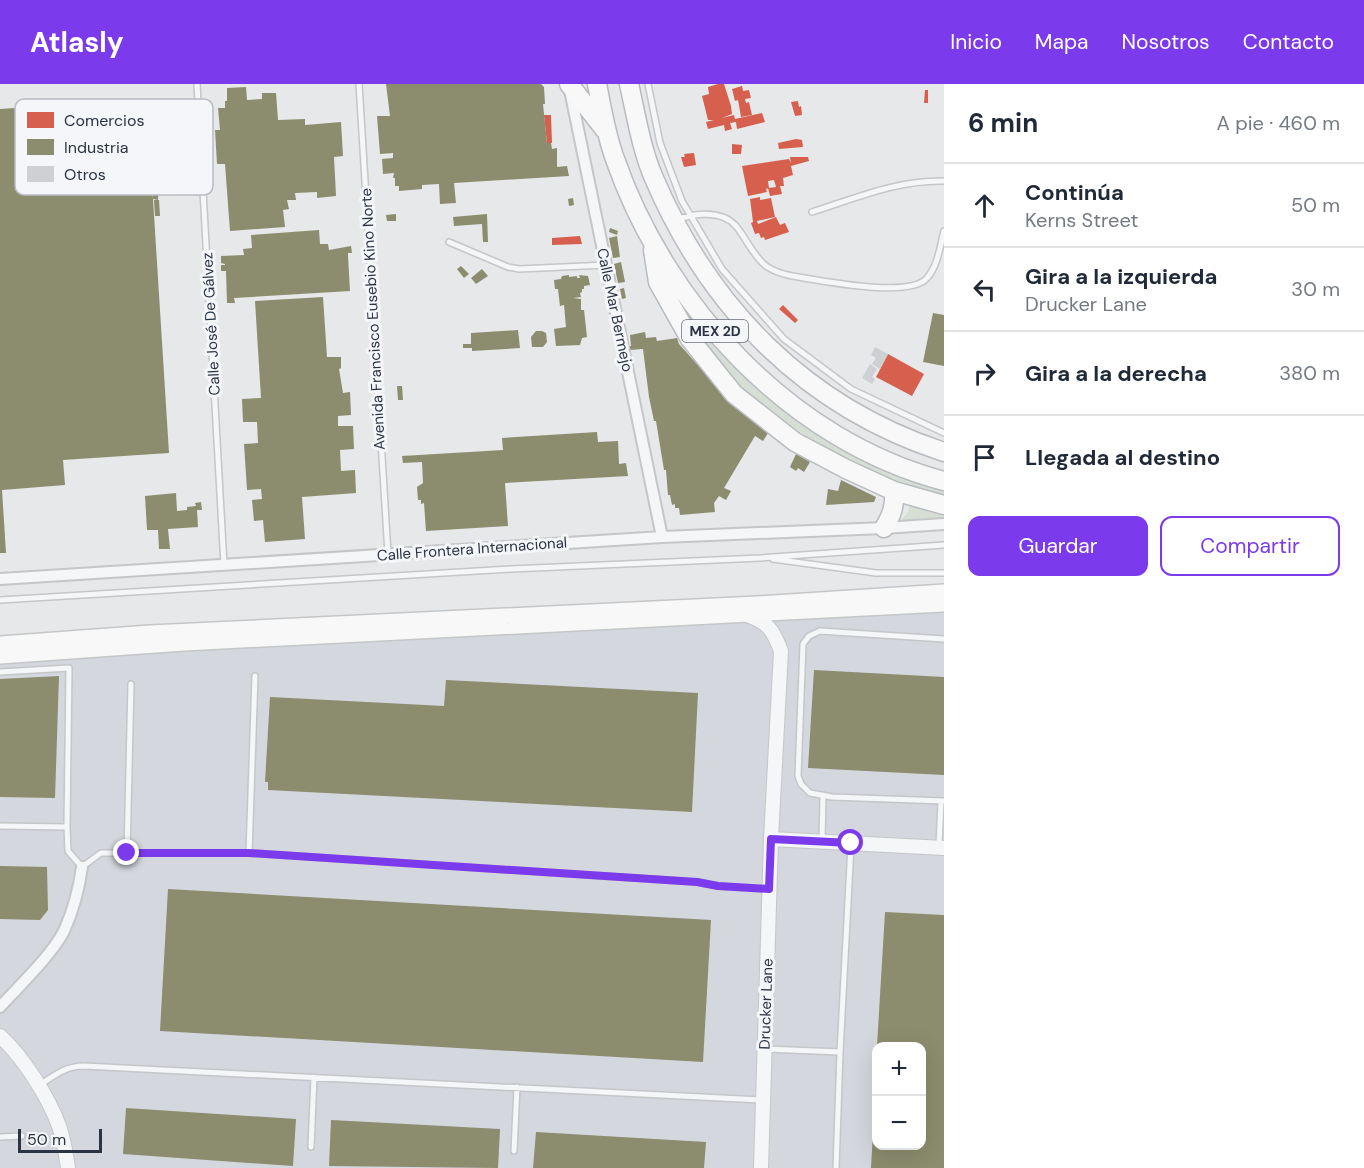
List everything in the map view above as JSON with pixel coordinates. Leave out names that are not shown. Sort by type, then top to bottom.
[{"type":"highway","points":[[569,84],[607,133]]},
{"type":"highway","name":"MEX 2D","points":[[597,84],[607,133],[623,181],[650,236],[665,263],[703,316],[734,353],[773,390],[857,447],[890,463],[944,481]]},
{"type":"highway","name":"MEX 2D","points":[[629,84],[641,137],[653,175],[682,218],[688,247],[730,307],[752,333],[783,362],[863,418],[944,452]]},
{"type":"highway","points":[[650,236],[658,282],[690,339],[734,394],[795,442],[846,469],[894,491],[944,505]]},
{"type":"highway","points":[[884,528],[891,517],[894,491]]},
{"type":"main road","points":[[0,644],[150,633],[944,592]]},
{"type":"main road","points":[[0,656],[184,643],[944,604]]},
{"type":"street","name":"Calle Mar Bermejo","points":[[569,84],[662,537]]},
{"type":"street","name":"Calle Frontera Internacional","points":[[0,579],[662,537],[944,524]]},
{"type":"street","name":"Drucker Lane","points":[[714,605],[763,621],[775,633],[781,651],[769,889],[761,1168]]},
{"type":"street","points":[[771,839],[942,848]]},
{"type":"street","points":[[0,1007],[48,953],[63,932],[79,889],[82,867]]},
{"type":"street","points":[[0,1036],[16,1050],[39,1086],[59,1125],[68,1168]]},
{"type":"lane","name":"Calle José De Gálvez","points":[[197,84],[198,99]]},
{"type":"lane","name":"Avenida Francisco Eusebio Kino Norte","points":[[359,84],[388,554]]},
{"type":"lane","points":[[648,84],[660,143],[682,201],[682,218],[722,269],[784,339],[851,389],[944,433]]},
{"type":"lane","points":[[812,212],[890,187],[920,181],[944,181]]},
{"type":"lane","name":"Calle José De Gálvez","points":[[203,195],[224,565]]},
{"type":"lane","points":[[682,218],[710,214],[734,223],[756,256],[766,266],[777,272],[885,289],[916,286],[926,280],[934,268],[944,231]]},
{"type":"lane","points":[[449,242],[508,267],[519,269],[606,265]]},
{"type":"lane","points":[[0,600],[511,569],[760,558],[944,545]]},
{"type":"lane","points":[[760,558],[876,573],[944,573]]},
{"type":"lane","points":[[942,848],[942,801],[823,795],[810,792],[801,784],[798,776],[803,644],[809,636],[820,631],[944,639]]},
{"type":"lane","points":[[0,672],[69,668],[68,850],[82,867],[101,853],[249,853],[697,882],[718,886],[769,889]]},
{"type":"lane","points":[[249,853],[255,676]]},
{"type":"lane","points":[[127,853],[131,684]]},
{"type":"lane","points":[[822,842],[823,795]]},
{"type":"lane","points":[[0,826],[67,827]]},
{"type":"lane","points":[[836,1168],[851,843]]},
{"type":"lane","points":[[764,1049],[840,1052]]},
{"type":"lane","points":[[39,1086],[62,1070],[75,1066],[763,1100]]},
{"type":"lane","points":[[310,1147],[314,1077]]},
{"type":"lane","points":[[514,1151],[517,1087]]},
{"type":"lane","points":[[0,1137],[22,1136]]},
{"type":"shaded area","points":[[662,273],[692,319],[712,344],[762,393],[789,415],[847,452],[910,480],[944,491],[944,497],[917,490],[868,471],[823,447],[758,400],[728,375],[708,354],[691,328]]},
{"type":"shaded area","points":[[911,499],[944,508],[944,518],[901,521],[908,512]]},
{"type":"shaded area","points":[[944,585],[944,1168],[0,1168],[0,639]]},
{"type":"building: Comercios","points":[[724,84],[732,114],[722,118],[734,115],[735,119],[762,113],[765,122],[737,129],[736,122],[730,123],[732,129],[725,131],[724,125],[708,129],[706,122],[714,120],[708,120],[702,96],[709,94],[708,87]]},
{"type":"building: Comercios","points":[[742,86],[743,91],[749,90],[751,98],[745,99],[746,103],[749,102],[752,115],[741,117],[738,100],[735,101],[732,89]]},
{"type":"building: Comercios","points":[[925,90],[928,90],[928,103],[924,103]]},
{"type":"building: Comercios","points":[[798,101],[802,115],[795,116],[791,102]]},
{"type":"building: Comercios","points":[[544,115],[551,115],[552,143],[547,143]]},
{"type":"building: Comercios","points":[[802,140],[803,147],[779,149],[778,143]]},
{"type":"building: Comercios","points":[[732,144],[742,145],[741,154],[732,154]]},
{"type":"building: Comercios","points":[[694,153],[696,165],[684,167],[681,157],[685,157],[684,154]]},
{"type":"building: Comercios","points":[[790,157],[808,157],[809,161],[791,166],[793,175],[783,178],[784,186],[780,186],[782,194],[770,196],[768,188],[767,192],[748,196],[742,166],[789,159],[791,163]],"holes":[[[774,180],[776,187],[769,188],[768,181]]]},
{"type":"building: Comercios","points":[[760,197],[760,200],[771,198],[775,217],[757,221],[758,224],[776,217],[780,225],[785,223],[789,232],[765,240],[759,233],[755,234],[751,223],[753,222],[750,199]]},
{"type":"building: Comercios","points":[[580,236],[582,244],[552,245],[552,238]]},
{"type":"building: Comercios","points":[[783,305],[798,320],[795,323],[779,309]]},
{"type":"building: Comercios","points":[[888,354],[924,374],[912,396],[876,377]]},
{"type":"building: Industria","points":[[386,84],[541,84],[544,87],[545,104],[543,104],[547,143],[551,143],[552,149],[557,148],[557,167],[567,166],[569,176],[454,183],[456,203],[440,204],[439,184],[422,185],[422,189],[399,191],[399,186],[395,186],[394,173],[383,174],[382,159],[393,158],[393,153],[380,154],[377,116],[390,116]]},
{"type":"building: Industria","points":[[246,87],[247,100],[262,99],[262,93],[276,93],[278,120],[305,119],[305,125],[341,122],[343,156],[334,157],[336,196],[317,198],[317,192],[295,193],[296,200],[287,200],[289,209],[283,210],[285,227],[230,231],[225,164],[217,164],[215,130],[220,130],[218,108],[225,108],[227,88]]},
{"type":"building: Industria","points":[[15,108],[15,195],[153,195],[169,453],[63,460],[65,485],[2,490],[6,553],[0,553],[0,109]]},
{"type":"building: Industria","points":[[153,195],[158,195],[158,200],[153,199]]},
{"type":"building: Industria","points":[[573,198],[574,205],[569,206],[568,199]]},
{"type":"building: Industria","points":[[154,200],[159,200],[160,216],[155,216]]},
{"type":"building: Industria","points":[[396,214],[396,221],[387,221],[386,215]]},
{"type":"building: Industria","points":[[487,214],[488,242],[483,242],[482,224],[454,226],[453,217]]},
{"type":"building: Industria","points":[[610,228],[618,231],[617,235],[609,232]]},
{"type":"building: Industria","points":[[319,230],[320,244],[328,244],[329,250],[351,246],[352,253],[348,253],[350,291],[234,298],[235,303],[227,303],[226,271],[221,271],[221,265],[225,264],[221,263],[221,256],[244,255],[243,249],[252,248],[251,235]]},
{"type":"building: Industria","points":[[617,236],[620,257],[613,258],[609,238]]},
{"type":"building: Industria","points":[[621,262],[625,282],[618,283],[614,264]]},
{"type":"building: Industria","points":[[461,266],[469,274],[464,278],[457,269]]},
{"type":"building: Industria","points":[[482,269],[488,276],[476,284],[471,278]]},
{"type":"building: Industria","points":[[569,275],[569,277],[577,276],[577,278],[580,278],[579,275],[588,276],[590,285],[584,286],[580,293],[581,297],[573,298],[581,299],[587,337],[582,338],[580,345],[556,346],[554,329],[566,327],[564,305],[560,306],[558,289],[555,289],[554,280]]},
{"type":"building: Industria","points":[[624,288],[626,298],[622,299],[620,289]]},
{"type":"building: Industria","points":[[323,297],[327,357],[341,357],[341,368],[339,369],[343,393],[350,392],[351,415],[338,416],[338,426],[353,426],[354,449],[340,450],[341,471],[355,470],[356,493],[302,497],[305,539],[265,542],[263,520],[254,521],[252,500],[262,499],[261,489],[247,490],[244,444],[258,443],[257,422],[243,422],[242,399],[261,398],[255,301]]},
{"type":"building: Industria","points":[[933,313],[944,315],[944,366],[923,362]]},
{"type":"building: Industria","points":[[518,330],[520,348],[472,351],[472,348],[463,348],[463,344],[471,344],[471,333]]},
{"type":"building: Industria","points":[[536,331],[546,333],[547,342],[543,347],[532,347],[531,337]]},
{"type":"building: Industria","points":[[645,332],[646,338],[656,337],[657,341],[677,338],[679,344],[721,391],[768,433],[763,441],[755,436],[724,488],[731,491],[726,500],[719,496],[714,503],[715,512],[680,515],[679,508],[675,508],[675,504],[672,505],[670,495],[668,495],[666,470],[664,470],[656,421],[654,421],[649,397],[643,349],[630,350],[629,346],[631,346],[630,335]]},
{"type":"building: Industria","points":[[397,386],[402,386],[403,400],[398,400]]},
{"type":"building: Industria","points":[[597,432],[598,442],[618,441],[619,464],[626,463],[628,476],[505,483],[508,526],[426,531],[424,503],[421,504],[421,500],[418,500],[417,487],[423,483],[422,462],[403,463],[402,456],[503,450],[502,438]]},
{"type":"building: Industria","points":[[796,454],[810,462],[804,472],[790,467]]},
{"type":"building: Industria","points":[[841,480],[876,497],[874,502],[826,505],[828,489],[838,491]]},
{"type":"building: Industria","points":[[176,493],[177,511],[187,510],[187,507],[196,506],[195,503],[201,502],[202,510],[197,510],[198,527],[168,529],[170,549],[159,549],[158,530],[147,530],[145,496]]},
{"type":"building: Industria","points":[[814,670],[944,677],[944,775],[808,768]]},
{"type":"building: Industria","points":[[59,676],[55,798],[0,797],[0,679]]},
{"type":"building: Industria","points":[[446,680],[698,693],[692,812],[268,790],[268,782],[265,782],[270,697],[444,706]]},
{"type":"building: Industria","points":[[0,866],[47,867],[48,910],[40,920],[0,919]]},
{"type":"building: Industria","points":[[168,889],[711,920],[703,1062],[160,1031]]},
{"type":"building: Industria","points":[[885,912],[944,915],[944,1168],[871,1168],[872,1150],[926,1150],[926,1042],[877,1042]]},
{"type":"building: Industria","points":[[126,1108],[296,1119],[293,1166],[123,1154]]},
{"type":"building: Industria","points":[[331,1120],[500,1129],[498,1168],[329,1166]]},
{"type":"building: Industria","points":[[536,1132],[706,1142],[704,1168],[533,1168]]},
{"type":"building: Otros","points":[[875,347],[888,354],[880,369],[872,364],[876,358],[871,355]]},
{"type":"building: Otros","points":[[870,364],[877,369],[872,377],[875,379],[872,384],[862,378]]},
{"type":"route","points":[[127,853],[249,853],[697,882],[718,886],[769,889],[771,839],[851,843]]}]
